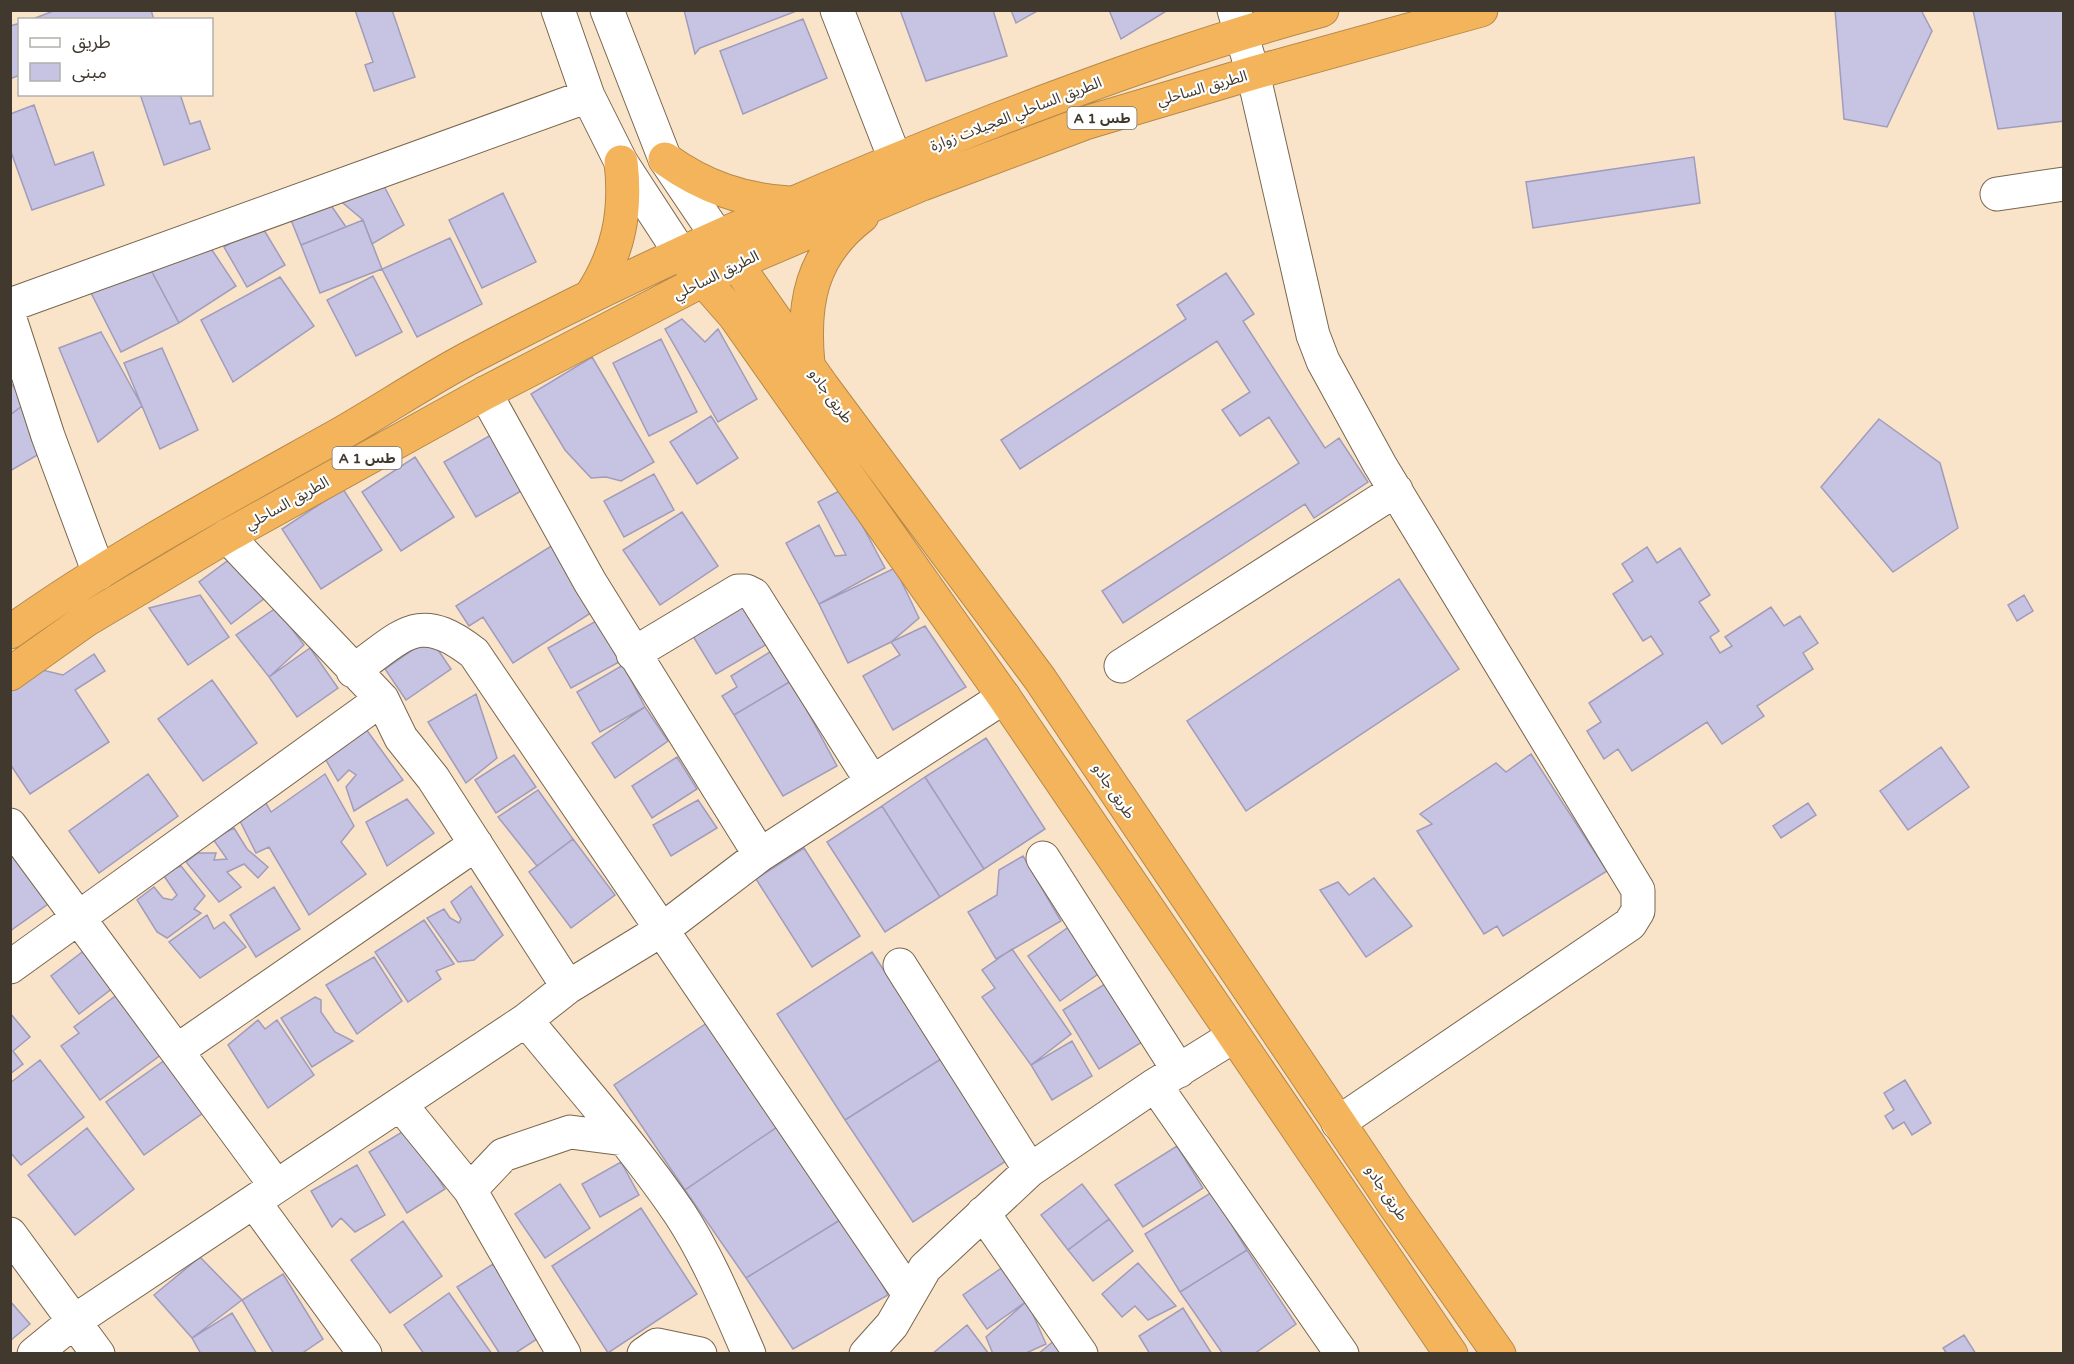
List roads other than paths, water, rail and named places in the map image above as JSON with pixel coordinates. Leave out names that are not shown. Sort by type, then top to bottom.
[{"type":"highway","name":"الطريق الساحلي العجيلات زوارة","points":[[717,236],[894,159],[1066,94],[1237,21],[1322,10]]},
{"type":"highway","name":"الطريق الساحلي","points":[[10,674],[86,620],[227,536],[485,393],[736,262],[922,184],[1085,123],[1253,73],[1481,10]]},
{"type":"highway","points":[[665,159],[687,175],[736,196],[789,203]]},
{"type":"highway","points":[[590,297],[613,256],[620,233],[624,198],[621,162]]},
{"type":"highway","points":[[808,364],[804,327],[813,282],[824,257],[847,228],[876,205]]},
{"type":"highway","name":"A 1 طس","points":[[10,632],[99,573],[466,360],[717,236]]},
{"type":"highway","name":"طريق جادو","points":[[717,236],[1040,680],[1338,1123],[1499,1353]]},
{"type":"highway","points":[[681,254],[734,315],[1004,697],[1451,1353]]},
{"type":"street","points":[[558,10],[588,96],[621,162],[681,254]]},
{"type":"street","points":[[608,10],[665,159],[717,236]]},
{"type":"street","points":[[837,10],[894,159]]},
{"type":"street","points":[[1237,21],[1253,73],[1313,335],[1323,362],[1396,490],[1623,860],[1638,890],[1638,911],[1630,924],[1338,1123]]},
{"type":"street","points":[[10,305],[588,96]]},
{"type":"street","points":[[1997,194],[2064,184]]},
{"type":"street","points":[[10,319],[48,436],[99,573]]},
{"type":"street","points":[[485,393],[633,654],[760,855]]},
{"type":"street","points":[[1121,666],[1396,490]]},
{"type":"street","points":[[227,536],[382,699],[401,738],[433,778],[568,987]]},
{"type":"street","points":[[633,654],[738,591],[746,591],[754,595],[872,782]]},
{"type":"street","points":[[353,671],[407,634],[427,628],[454,638],[474,653],[909,1294]]},
{"type":"street","points":[[34,1353],[73,1322],[526,1020],[568,987],[663,929],[760,855],[1004,697]]},
{"type":"street","points":[[10,967],[382,699]]},
{"type":"street","points":[[10,825],[178,1050],[365,1353]]},
{"type":"street","points":[[178,1050],[476,844]]},
{"type":"street","points":[[1043,858],[1167,1078],[1342,1353]]},
{"type":"street","points":[[900,965],[1030,1170]]},
{"type":"street","points":[[526,1020],[624,1139],[680,1215],[719,1286],[749,1353]]},
{"type":"street","points":[[866,1353],[892,1325],[925,1268],[1030,1170],[1234,1036]]},
{"type":"street","points":[[400,1104],[470,1190],[564,1353]]},
{"type":"street","points":[[470,1190],[503,1155],[570,1132],[624,1139]]},
{"type":"street","points":[[983,1213],[1081,1353]]},
{"type":"street","points":[[10,1234],[98,1353]]},
{"type":"street","points":[[654,1351],[700,1353]]}]
